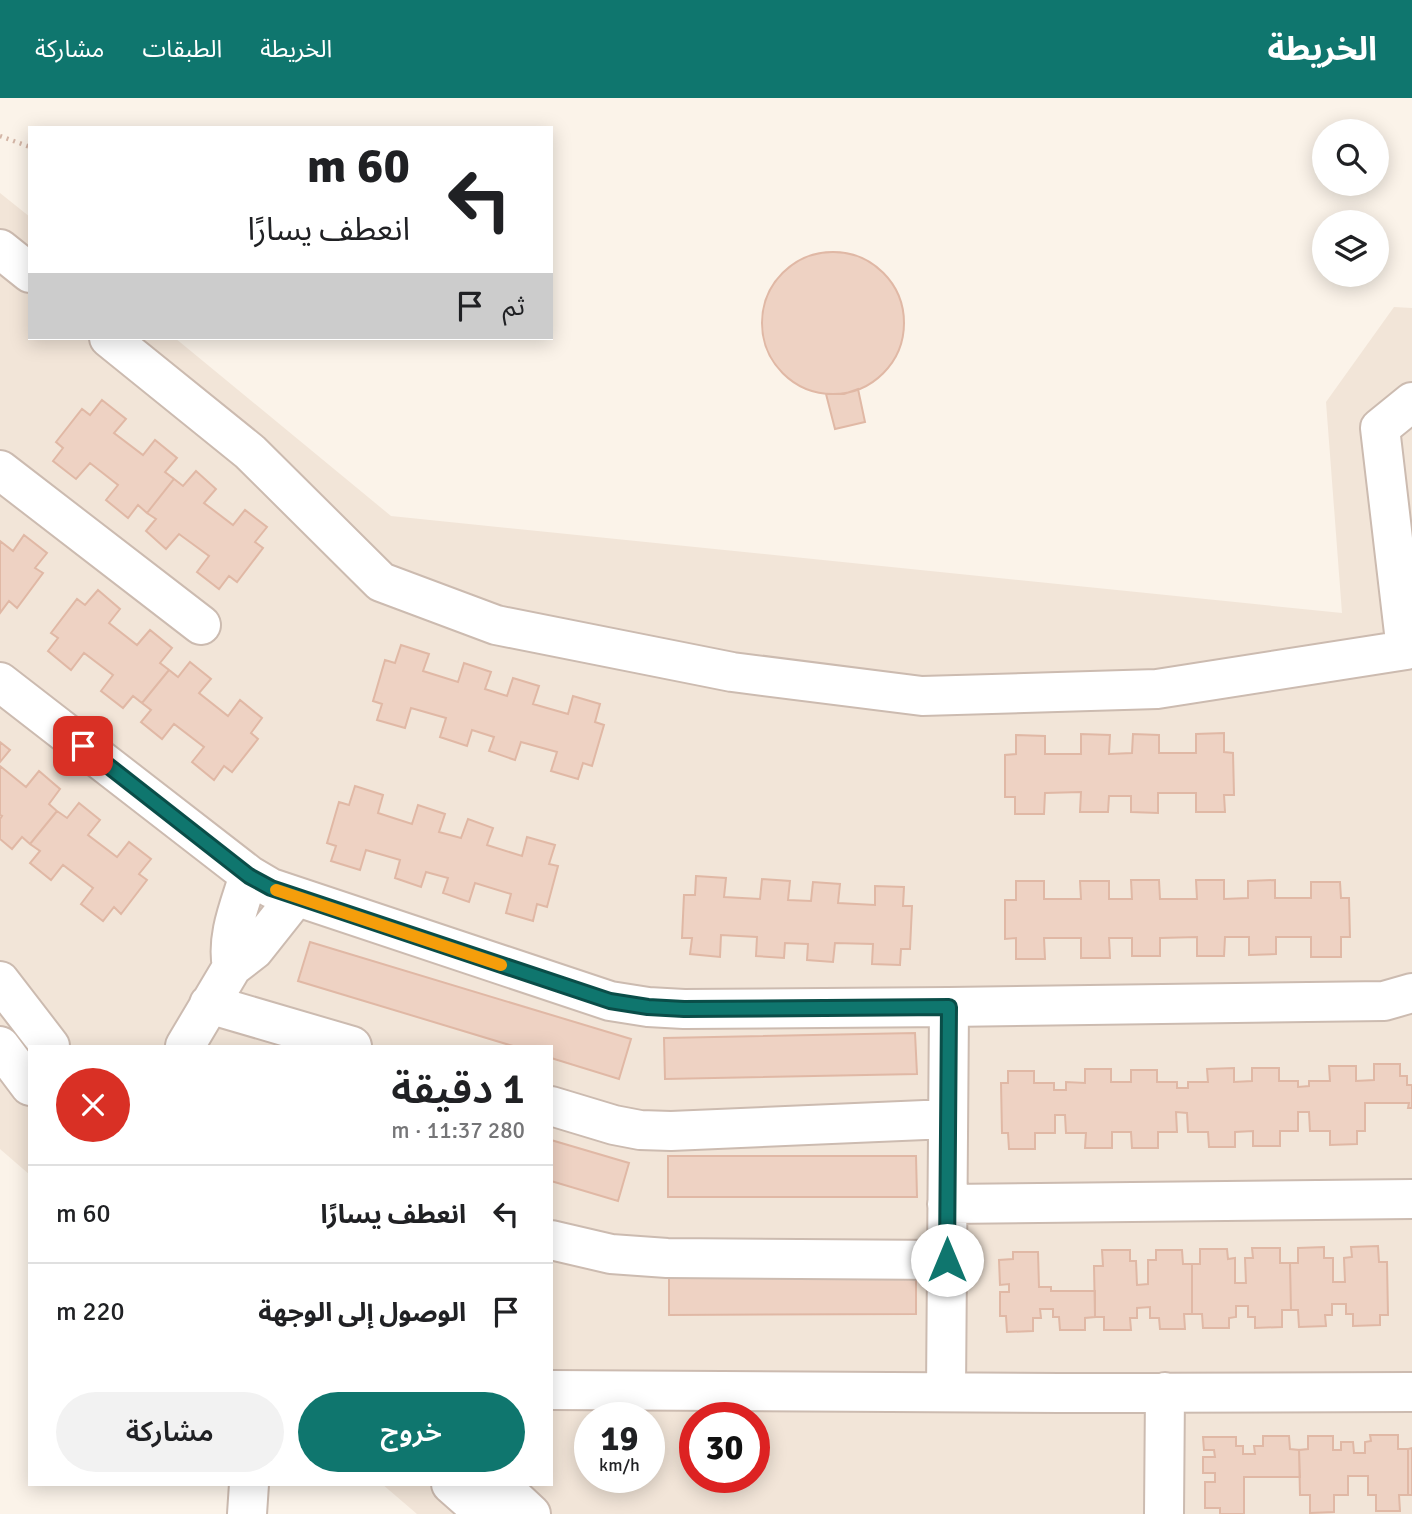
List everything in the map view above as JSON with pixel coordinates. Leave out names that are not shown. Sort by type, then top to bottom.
[{"type":"street","points":[[0,249],[28,271]]},
{"type":"street","points":[[111,340],[250,452],[381,582],[496,625],[732,672],[922,696],[1157,689],[1406,650],[1380,428],[1412,402]]},
{"type":"street","points":[[0,470],[201,625]]},
{"type":"street","points":[[0,681],[249,876],[271,888],[610,1001],[684,1009],[949,1007],[1384,1001],[1412,993]]},
{"type":"street","points":[[232,967],[230,940],[249,876]]},
{"type":"street","points":[[186,1045],[232,967],[254,950],[296,897]]},
{"type":"street","points":[[0,981],[49,1045]]},
{"type":"street","points":[[209,1003],[349,1045]]},
{"type":"street","points":[[946,1392],[949,1007]]},
{"type":"street","points":[[0,1046],[28,1083]]},
{"type":"street","points":[[553,1107],[614,1125],[671,1132],[948,1119]]},
{"type":"street","points":[[947,1205],[1412,1199]]},
{"type":"street","points":[[553,1240],[611,1254],[667,1258],[947,1260]]},
{"type":"street","points":[[553,1390],[1412,1392]]},
{"type":"street","points":[[1164,1514],[1165,1392]]},
{"type":"street","points":[[247,1514],[249,1486]]},
{"type":"street","points":[[454,1486],[485,1514]]},
{"type":"street","points":[[501,1486],[531,1514]]},
{"type":"path","points":[[0,136],[28,146]]},
{"type":"shaded area","points":[[0,193],[28,215],[28,340],[177,340],[391,516],[1342,613],[1326,402],[1394,307],[1412,308],[1412,1514],[417,1514],[384,1486],[553,1486],[553,1045],[28,1045],[28,1173],[0,1149]]},
{"type":"building","points":[[833,252],[860,257],[883,273],[899,296],[904,323],[899,350],[883,373],[860,389],[833,394],[806,389],[783,373],[767,350],[762,323],[767,296],[783,273],[806,257]]},
{"type":"building","points":[[858,389],[865,422],[835,429],[826,394],[844,394]]},
{"type":"building","points":[[102,400],[126,419],[114,433],[143,455],[155,440],[177,458],[165,472],[174,479],[147,513],[138,505],[128,518],[106,500],[118,485],[90,463],[76,479],[53,461],[63,448],[56,442],[82,409],[90,415]]},
{"type":"building","points":[[196,471],[216,489],[204,503],[233,525],[245,510],[267,527],[255,542],[263,548],[237,582],[229,576],[219,589],[197,572],[209,556],[179,534],[166,549],[146,531],[156,519],[147,513],[174,479],[183,486]]},
{"type":"building","points":[[24,535],[47,553],[35,568],[43,573],[17,608],[9,601],[0,613],[0,541],[13,551]]},
{"type":"building","points":[[98,590],[120,609],[109,623],[137,645],[150,630],[172,648],[160,663],[169,670],[142,703],[133,696],[123,708],[101,691],[113,675],[84,653],[71,670],[48,651],[58,638],[51,633],[77,599],[85,605]]},
{"type":"building","points":[[401,645],[429,654],[423,671],[458,682],[464,663],[491,672],[485,689],[507,696],[513,678],[539,686],[533,704],[568,714],[573,696],[600,704],[595,722],[604,725],[592,766],[583,763],[578,779],[551,771],[557,752],[521,742],[515,760],[489,751],[494,737],[472,730],[467,746],[440,737],[446,718],[411,708],[405,728],[377,720],[382,704],[373,701],[385,660],[395,663]]},
{"type":"building","points":[[190,662],[211,679],[199,693],[228,716],[240,700],[262,718],[251,733],[258,739],[232,772],[224,766],[214,780],[192,762],[204,747],[174,724],[162,739],[141,722],[151,710],[142,703],[169,670],[178,677]]},
{"type":"building","points":[[1224,733],[1224,752],[1233,753],[1234,795],[1224,795],[1225,812],[1196,812],[1196,793],[1158,793],[1158,813],[1131,812],[1131,796],[1109,796],[1108,812],[1080,812],[1081,792],[1045,793],[1044,814],[1015,814],[1015,797],[1005,797],[1005,755],[1016,754],[1016,735],[1045,736],[1045,754],[1081,754],[1081,734],[1110,735],[1109,754],[1132,753],[1133,734],[1159,735],[1159,753],[1196,753],[1196,734]]},
{"type":"building","points":[[0,742],[10,750],[0,762]]},
{"type":"building","points":[[0,766],[26,787],[39,771],[60,789],[49,804],[57,811],[30,844],[22,837],[12,849],[0,839]]},
{"type":"building","points":[[355,786],[383,795],[378,813],[412,824],[418,805],[445,814],[439,832],[461,838],[468,819],[493,828],[487,845],[522,856],[527,837],[555,845],[549,864],[558,866],[547,907],[537,904],[533,921],[506,913],[511,894],[475,883],[469,902],[443,893],[448,878],[426,872],[421,887],[395,878],[400,860],[366,850],[360,870],[331,861],[336,846],[327,843],[339,802],[349,805]]},
{"type":"building","points":[[79,803],[100,820],[88,835],[117,857],[129,842],[151,859],[139,874],[147,880],[121,914],[114,907],[103,921],[81,904],[93,888],[63,865],[51,880],[30,863],[40,851],[30,844],[57,811],[67,818]]},
{"type":"building","points":[[696,876],[726,878],[724,897],[760,899],[762,879],[790,881],[788,900],[811,901],[813,882],[840,884],[838,903],[875,905],[875,886],[904,887],[903,906],[912,906],[910,949],[901,949],[900,965],[872,964],[873,944],[835,943],[833,962],[807,960],[808,944],[785,943],[784,958],[756,956],[757,937],[721,935],[720,957],[690,954],[692,938],[682,938],[684,895],[695,895]]},
{"type":"building","points":[[1131,880],[1159,880],[1160,899],[1197,899],[1196,880],[1224,880],[1224,899],[1248,898],[1248,881],[1275,880],[1275,898],[1311,898],[1311,882],[1340,882],[1341,898],[1349,898],[1350,937],[1341,937],[1341,957],[1311,957],[1311,937],[1276,937],[1276,954],[1249,955],[1249,937],[1225,937],[1224,956],[1197,956],[1197,937],[1160,938],[1160,956],[1132,956],[1132,938],[1109,938],[1110,958],[1081,958],[1081,938],[1044,938],[1045,959],[1016,959],[1016,938],[1005,939],[1005,900],[1016,900],[1016,881],[1044,881],[1044,899],[1081,899],[1080,881],[1109,881],[1109,899],[1132,899]]},
{"type":"building","points":[[310,942],[631,1039],[619,1079],[553,1059],[553,1045],[510,1045],[298,981]]},
{"type":"building","points":[[915,1033],[917,1074],[665,1079],[664,1038]]},
{"type":"building","points":[[1374,1064],[1400,1064],[1400,1076],[1407,1076],[1407,1085],[1412,1085],[1412,1108],[1408,1108],[1409,1103],[1365,1103],[1365,1131],[1357,1131],[1357,1144],[1330,1145],[1330,1131],[1310,1131],[1309,1112],[1298,1112],[1298,1131],[1280,1131],[1280,1146],[1253,1146],[1253,1131],[1235,1132],[1235,1147],[1209,1147],[1208,1132],[1188,1132],[1187,1113],[1176,1112],[1177,1132],[1158,1132],[1158,1148],[1132,1148],[1131,1132],[1112,1132],[1112,1148],[1085,1148],[1086,1133],[1066,1133],[1065,1115],[1055,1115],[1055,1133],[1035,1133],[1035,1149],[1009,1149],[1008,1133],[1002,1133],[1001,1083],[1008,1083],[1008,1071],[1034,1071],[1034,1083],[1054,1083],[1054,1090],[1066,1090],[1066,1082],[1085,1083],[1085,1069],[1111,1069],[1111,1082],[1131,1082],[1131,1070],[1157,1070],[1157,1082],[1177,1082],[1177,1088],[1188,1088],[1188,1082],[1208,1082],[1207,1069],[1234,1068],[1234,1082],[1252,1081],[1252,1068],[1279,1068],[1279,1081],[1298,1081],[1298,1087],[1309,1086],[1309,1081],[1330,1081],[1329,1066],[1356,1066],[1356,1081],[1374,1080]]},
{"type":"building","points":[[553,1141],[629,1163],[618,1201],[553,1182]]},
{"type":"building","points":[[668,1156],[916,1156],[917,1197],[668,1197]]},
{"type":"building","points":[[1378,1246],[1379,1262],[1387,1262],[1388,1315],[1380,1315],[1380,1325],[1353,1326],[1353,1314],[1346,1314],[1346,1304],[1332,1304],[1332,1315],[1325,1315],[1326,1326],[1299,1327],[1298,1310],[1291,1310],[1290,1263],[1298,1263],[1298,1248],[1324,1247],[1324,1258],[1333,1258],[1333,1282],[1345,1282],[1344,1258],[1352,1257],[1351,1247]]},
{"type":"building","points":[[1252,1248],[1280,1248],[1280,1263],[1290,1263],[1291,1310],[1282,1310],[1282,1327],[1255,1328],[1255,1317],[1248,1317],[1248,1306],[1236,1306],[1236,1317],[1229,1318],[1229,1328],[1203,1328],[1202,1314],[1192,1314],[1192,1264],[1200,1264],[1200,1249],[1227,1249],[1228,1259],[1235,1258],[1235,1283],[1246,1283],[1245,1258],[1253,1258]]},
{"type":"building","points":[[1102,1250],[1130,1250],[1130,1261],[1136,1261],[1137,1285],[1148,1284],[1148,1260],[1156,1260],[1156,1250],[1182,1250],[1183,1264],[1192,1264],[1192,1314],[1184,1314],[1185,1329],[1160,1329],[1159,1318],[1150,1318],[1150,1307],[1137,1308],[1137,1318],[1130,1318],[1131,1330],[1104,1330],[1104,1317],[1095,1317],[1094,1266],[1103,1266]]},
{"type":"building","points":[[1013,1252],[1038,1252],[1039,1287],[1051,1287],[1051,1291],[1095,1291],[1095,1317],[1085,1318],[1085,1330],[1060,1330],[1059,1317],[1053,1317],[1053,1309],[1040,1309],[1041,1318],[1033,1318],[1033,1331],[1007,1332],[1006,1316],[1000,1316],[1000,1292],[1009,1292],[1009,1284],[1000,1285],[999,1260],[1013,1259]]},
{"type":"building","points":[[916,1272],[916,1314],[669,1315],[669,1273]]},
{"type":"building","points":[[1370,1435],[1398,1435],[1398,1449],[1408,1449],[1408,1495],[1399,1495],[1400,1511],[1376,1511],[1376,1495],[1368,1495],[1368,1476],[1348,1476],[1348,1495],[1334,1495],[1334,1512],[1310,1513],[1310,1495],[1300,1495],[1299,1450],[1308,1449],[1308,1436],[1333,1436],[1333,1450],[1341,1450],[1341,1442],[1353,1442],[1354,1453],[1365,1453],[1365,1442],[1371,1441]]},
{"type":"building","points":[[1263,1436],[1289,1436],[1290,1449],[1299,1450],[1300,1477],[1244,1477],[1244,1514],[1220,1514],[1220,1508],[1205,1508],[1205,1482],[1215,1482],[1215,1473],[1203,1473],[1203,1457],[1215,1457],[1214,1450],[1204,1450],[1203,1437],[1236,1437],[1236,1446],[1243,1446],[1243,1454],[1255,1454],[1254,1446],[1263,1446]]},
{"type":"building","points":[[1412,1448],[1412,1495],[1408,1495],[1408,1449]]},
{"type":"slow traffic","points":[[276,890],[501,965]]},
{"type":"route","points":[[83,746],[249,876],[271,888],[610,1001],[684,1009],[949,1007],[947,1260]]}]
